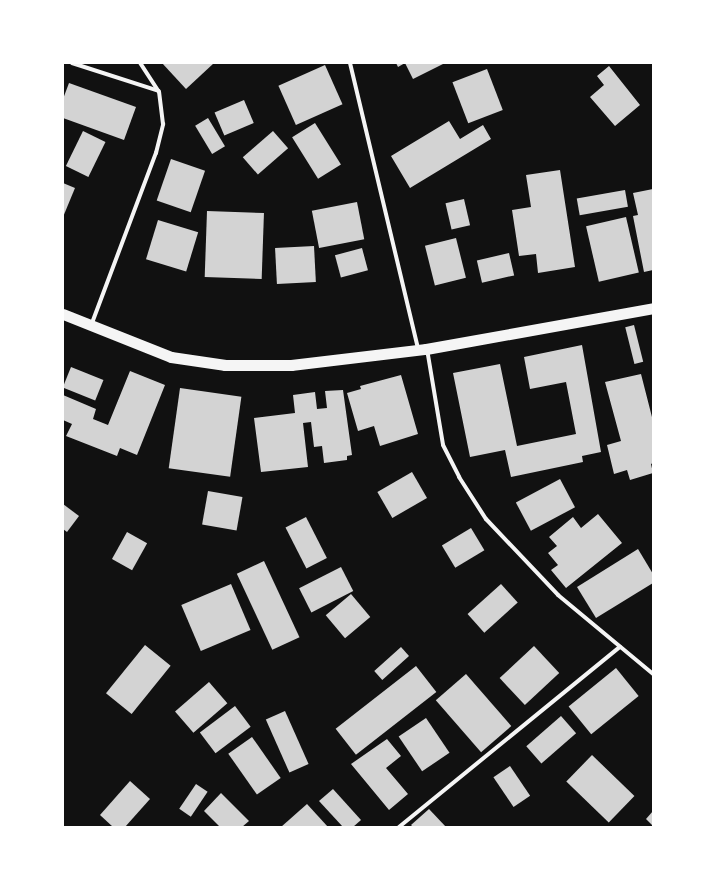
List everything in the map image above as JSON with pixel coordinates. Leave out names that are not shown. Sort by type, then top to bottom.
[{"type":"highway","points":[[63,314],[92,323],[171,357],[225,365],[290,365],[422,350],[653,308]]},
{"type":"street","points":[[72,63],[160,92]]},
{"type":"street","points":[[92,323],[156,153],[163,124],[160,92],[140,63]]},
{"type":"street","points":[[350,63],[422,350],[443,445],[459,477],[486,519],[558,595],[653,674]]},
{"type":"street","points":[[398,827],[620,647]]},
{"type":"building","points":[[162,63],[214,63],[186,89]]},
{"type":"building","points":[[396,63],[405,63],[398,67]]},
{"type":"building","points":[[405,63],[445,63],[413,79]]},
{"type":"building","points":[[325,65],[342,104],[296,125],[278,86]]},
{"type":"building","points":[[609,66],[640,105],[615,126],[590,97],[604,85],[597,76]]},
{"type":"building","points":[[487,69],[503,110],[468,123],[452,82]]},
{"type":"building","points":[[69,83],[136,107],[124,140],[63,118],[63,99]]},
{"type":"building","points":[[244,100],[254,123],[224,136],[215,113]]},
{"type":"building","points":[[208,118],[225,146],[212,154],[195,126]]},
{"type":"building","points":[[449,121],[460,139],[483,125],[491,139],[410,188],[391,156]]},
{"type":"building","points":[[315,123],[341,165],[318,179],[292,137]]},
{"type":"building","points":[[83,131],[105,142],[88,177],[66,166]]},
{"type":"building","points":[[273,131],[288,148],[258,175],[243,157]]},
{"type":"building","points":[[171,159],[205,171],[191,212],[157,201]]},
{"type":"building","points":[[560,170],[575,267],[538,273],[536,254],[519,256],[512,210],[531,207],[526,175]]},
{"type":"building","points":[[63,183],[75,188],[63,217]]},
{"type":"building","points":[[653,189],[653,270],[644,272],[633,216],[638,215],[633,193]]},
{"type":"building","points":[[625,190],[628,207],[580,215],[577,199]]},
{"type":"building","points":[[464,199],[470,225],[452,230],[445,203]]},
{"type":"building","points":[[357,202],[364,239],[319,248],[312,211]]},
{"type":"building","points":[[207,211],[264,213],[262,279],[205,277]]},
{"type":"building","points":[[626,217],[639,273],[599,282],[586,226]]},
{"type":"building","points":[[158,220],[198,232],[186,271],[146,259]]},
{"type":"building","points":[[456,238],[466,278],[435,286],[425,246]]},
{"type":"building","points":[[314,246],[316,282],[277,284],[275,248]]},
{"type":"building","points":[[362,248],[368,270],[341,277],[335,255]]},
{"type":"building","points":[[509,253],[514,275],[482,283],[477,260]]},
{"type":"building","points":[[634,325],[643,362],[634,364],[625,327]]},
{"type":"building","points":[[582,345],[601,452],[582,456],[583,462],[511,477],[505,450],[470,457],[453,373],[500,364],[517,446],[576,434],[566,382],[530,389],[524,357]]},
{"type":"building","points":[[71,367],[103,380],[95,401],[63,387]]},
{"type":"building","points":[[130,371],[165,385],[137,455],[120,448],[117,456],[66,436],[72,424],[63,420],[63,395],[96,409],[93,419],[108,425]]},
{"type":"building","points":[[641,374],[653,421],[653,463],[651,464],[653,473],[630,480],[627,470],[614,474],[607,445],[621,441],[605,382]]},
{"type":"building","points":[[401,375],[418,434],[380,446],[374,426],[358,431],[347,393],[361,389],[360,386]]},
{"type":"building","points":[[180,388],[241,397],[230,477],[169,468]]},
{"type":"building","points":[[343,390],[352,455],[347,456],[347,460],[324,463],[322,446],[314,447],[311,422],[303,423],[308,467],[261,472],[254,418],[295,413],[293,395],[315,392],[317,409],[327,408],[325,391]]},
{"type":"building","points":[[412,472],[427,498],[392,518],[377,492]]},
{"type":"building","points":[[560,479],[575,507],[531,531],[516,502]]},
{"type":"building","points":[[208,491],[242,497],[237,531],[202,524]]},
{"type":"building","points":[[63,504],[79,516],[67,532],[63,529]]},
{"type":"building","points":[[598,514],[622,543],[566,588],[551,570],[558,565],[548,553],[557,546],[549,537],[573,517],[581,528]]},
{"type":"building","points":[[306,517],[327,558],[306,568],[286,527]]},
{"type":"building","points":[[471,528],[484,550],[455,568],[442,546]]},
{"type":"building","points":[[127,532],[147,543],[132,570],[112,559]]},
{"type":"building","points":[[638,549],[653,574],[653,583],[596,618],[577,587]]},
{"type":"building","points":[[264,561],[299,637],[272,650],[237,574]]},
{"type":"building","points":[[341,567],[353,591],[311,612],[299,588]]},
{"type":"building","points":[[231,584],[251,630],[201,651],[181,605]]},
{"type":"building","points":[[501,584],[518,603],[484,633],[468,614]]},
{"type":"building","points":[[351,594],[370,617],[345,638],[326,615]]},
{"type":"building","points":[[145,645],[171,666],[132,714],[106,693]]},
{"type":"building","points":[[534,646],[559,673],[525,705],[500,678]]},
{"type":"building","points":[[401,647],[409,656],[382,680],[374,671]]},
{"type":"building","points":[[416,666],[436,692],[356,755],[336,729]]},
{"type":"building","points":[[616,668],[639,696],[591,734],[569,706]]},
{"type":"building","points":[[466,674],[511,726],[481,752],[436,700]]},
{"type":"building","points":[[209,682],[227,703],[193,733],[175,712]]},
{"type":"building","points":[[235,706],[251,727],[216,753],[200,732]]},
{"type":"building","points":[[285,711],[309,764],[289,773],[266,720]]},
{"type":"building","points":[[561,716],[576,733],[541,764],[526,746]]},
{"type":"building","points":[[426,718],[449,753],[422,771],[399,736]]},
{"type":"building","points":[[252,737],[281,778],[257,795],[228,754]]},
{"type":"building","points":[[387,739],[401,756],[386,768],[408,794],[389,810],[351,764]]},
{"type":"building","points":[[592,755],[634,796],[609,823],[566,782]]},
{"type":"building","points":[[510,766],[530,796],[514,807],[493,777]]},
{"type":"building","points":[[130,781],[150,799],[125,827],[113,827],[100,815]]},
{"type":"building","points":[[196,784],[208,792],[191,817],[179,809]]},
{"type":"building","points":[[333,789],[361,820],[353,827],[343,827],[319,801]]},
{"type":"building","points":[[221,793],[249,821],[242,827],[220,827],[204,811]]},
{"type":"building","points":[[307,804],[328,827],[281,827]]},
{"type":"building","points":[[429,809],[446,827],[413,827],[411,825]]},
{"type":"building","points":[[653,811],[653,826],[646,819]]}]
